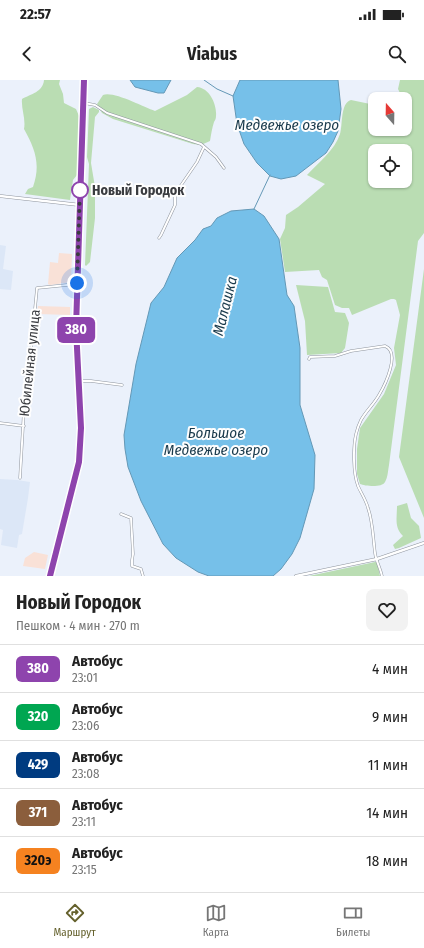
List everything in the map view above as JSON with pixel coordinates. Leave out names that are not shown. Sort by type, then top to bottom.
[{"type":"main road","points":[[50,576],[79,462],[81,428],[76,328],[84,80]]},
{"type":"main road","points":[[0,196],[80,205]]},
{"type":"main road","points":[[296,576],[377,559],[424,543]]},
{"type":"street","points":[[84,103],[95,105],[107,113],[194,141],[216,157],[224,168]]},
{"type":"street","points":[[159,238],[175,205],[175,194],[197,162],[204,147]]},
{"type":"street","name":"Юбилейная улица","points":[[20,478],[26,374],[30,360],[37,288],[77,284]]},
{"type":"street","points":[[309,360],[310,357],[335,356],[351,350],[385,346],[391,351],[391,366],[384,386],[360,422],[353,446],[356,478],[368,508],[377,559],[382,576]]},
{"type":"street","points":[[78,381],[91,381],[122,386]]},
{"type":"street","points":[[0,423],[24,426]]},
{"type":"street","points":[[121,514],[130,518],[133,554],[132,566],[141,569],[143,576]]},
{"type":"shaded area","points":[[0,245],[6,246],[3,269],[13,271],[11,290],[0,289]]},
{"type":"shaded area","points":[[59,253],[72,254],[71,282],[50,285],[48,284],[50,262],[58,263]]},
{"type":"shaded area","points":[[38,306],[70,307],[70,315],[37,314]]},
{"type":"shaded area","points":[[0,479],[30,482],[22,534],[19,535],[17,548],[1,545],[3,530],[0,529]]},
{"type":"shaded area","points":[[34,552],[48,555],[45,569],[23,566],[25,558]]},
{"type":"green space","points":[[44,80],[60,80],[59,84],[63,94],[64,103],[76,109],[79,116],[77,175],[73,180],[70,200],[25,194],[28,189],[33,187],[37,164],[34,150],[24,129],[22,99],[39,90]]},
{"type":"green space","points":[[400,80],[424,80],[424,233],[418,241],[387,476],[383,484],[369,486],[360,484],[357,474],[357,449],[360,428],[384,394],[396,365],[394,348],[400,315],[396,300],[391,299],[352,315],[349,308],[342,308],[335,305],[327,280],[322,277],[319,270],[285,272],[280,239],[285,228],[286,215],[298,207],[325,184],[307,175],[326,156],[338,140],[341,130],[343,110],[347,102],[351,100],[368,104],[368,136],[412,136],[412,92],[400,92],[398,89]]},
{"type":"green space","points":[[197,87],[206,90],[214,102],[216,112],[216,118],[210,141],[201,145],[193,144],[113,119],[102,113],[97,104],[103,95],[108,94],[121,97],[155,111],[187,95]]},
{"type":"green space","points":[[93,107],[99,110],[95,117],[91,163],[95,187],[95,218],[90,262],[86,266],[89,109]]},
{"type":"green space","points":[[424,269],[424,518],[399,457]]},
{"type":"green space","points":[[296,285],[328,287],[335,312],[345,313],[349,323],[345,348],[341,353],[307,355],[305,321]]},
{"type":"green space","points":[[407,503],[411,518],[419,526],[421,538],[395,549],[393,545],[403,536],[397,526],[397,506]]},
{"type":"green space","points":[[375,562],[377,562],[380,576],[309,576]]},
{"type":"water","points":[[130,80],[171,80],[164,93],[158,93],[135,87]]},
{"type":"water","name":"Медвежье озеро","points":[[240,80],[338,80],[341,109],[338,131],[326,153],[296,176],[281,179],[270,176],[257,163],[244,144],[237,124],[233,96]]},
{"type":"water","name":"Большое Медвежье озеро","points":[[254,209],[264,216],[279,239],[287,295],[294,306],[300,348],[300,405],[315,455],[314,489],[300,538],[292,554],[281,569],[273,576],[209,576],[198,572],[176,558],[163,544],[141,501],[128,467],[124,435],[136,364],[151,303],[164,287],[177,258],[195,240],[203,229],[211,226],[217,218],[231,211]]},
{"type":"waterway","name":"Малашка","points":[[204,80],[217,89],[233,96]]},
{"type":"waterway","name":"Малашка","points":[[254,209],[270,175]]},
{"type":"bus line","name":"380","points":[[50,576],[79,462],[81,446],[76,328],[84,80]]},
{"type":"place","name":"Новый Городок","points":[[80,190]]},
{"type":"route","points":[[77,283],[80,190]]}]
